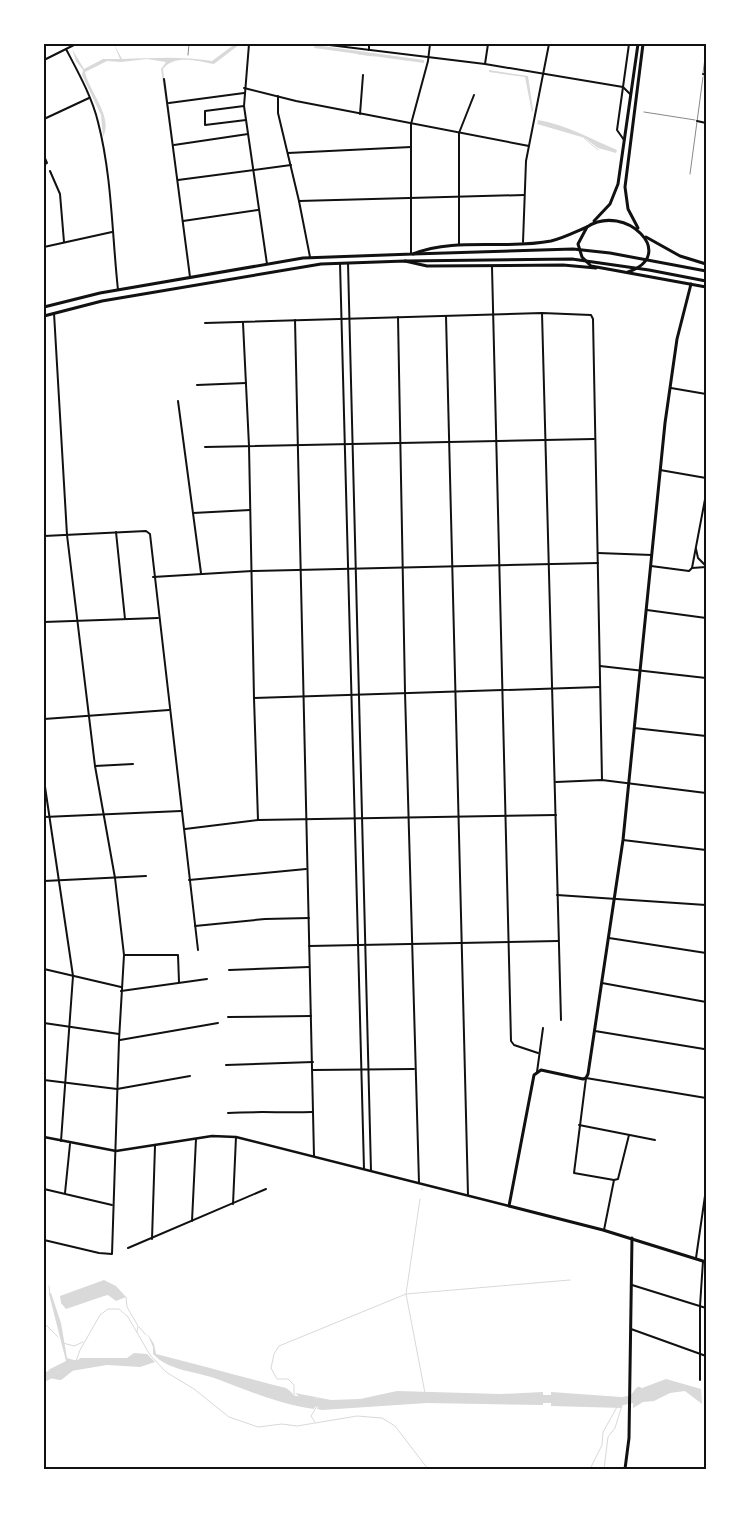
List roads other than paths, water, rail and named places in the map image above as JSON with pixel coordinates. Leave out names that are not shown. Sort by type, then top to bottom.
[{"type":"main road","points":[[412,254],[424,250],[459,246],[559,239],[591,224],[607,209],[616,192],[638,44]]},
{"type":"main road","points":[[628,272],[636,269],[646,258],[648,248],[644,236],[628,209],[624,187],[643,44]]},
{"type":"main road","points":[[591,224],[612,221],[626,223],[640,231]]},
{"type":"main road","points":[[587,227],[580,238],[579,251],[586,262],[596,268]]},
{"type":"main road","points":[[644,236],[675,254],[705,263]]},
{"type":"main road","points":[[44,307],[118,290],[310,257],[573,249],[610,253],[706,271]]},
{"type":"main road","points":[[44,316],[102,301],[180,287],[300,266],[340,263],[572,259],[649,270],[706,281]]},
{"type":"main road","points":[[405,261],[427,266],[563,265],[628,272],[706,287]]},
{"type":"main road","points":[[691,284],[679,327],[660,470],[641,671],[622,840],[595,1031],[586,1078],[541,1070],[534,1075],[509,1206],[632,1238],[704,1262]]},
{"type":"main road","points":[[625,1469],[630,1388],[632,1238]]},
{"type":"street","points":[[67,44],[89,97],[100,132],[118,290]]},
{"type":"street","points":[[44,60],[76,44]]},
{"type":"street","points":[[249,44],[244,106],[267,264]]},
{"type":"street","points":[[321,44],[485,64],[623,87],[631,95]]},
{"type":"street","points":[[369,50],[370,44]]},
{"type":"street","points":[[412,254],[411,124],[428,61],[430,44]]},
{"type":"street","points":[[485,64],[488,44]]},
{"type":"street","points":[[523,242],[524,195],[529,146],[549,44]]},
{"type":"street","points":[[624,140],[617,130],[629,44]]},
{"type":"street","points":[[360,114],[363,75]]},
{"type":"street","points":[[164,79],[190,277]]},
{"type":"street","points":[[244,88],[360,114],[529,146]]},
{"type":"street","points":[[168,104],[244,93]]},
{"type":"street","points":[[459,246],[459,133],[474,95]]},
{"type":"street","points":[[278,96],[278,113],[300,200],[310,257]]},
{"type":"street","points":[[44,120],[89,97]]},
{"type":"street","points":[[244,106],[205,110],[205,124],[246,120]]},
{"type":"street","points":[[697,121],[706,123]]},
{"type":"street","points":[[174,144],[248,134]]},
{"type":"street","points":[[288,152],[411,147]]},
{"type":"street","points":[[44,156],[47,163],[44,165]]},
{"type":"street","points":[[178,180],[291,165]]},
{"type":"street","points":[[50,171],[60,194],[64,242]]},
{"type":"street","points":[[300,200],[524,195]]},
{"type":"street","points":[[183,221],[258,210]]},
{"type":"street","points":[[44,247],[112,232]]},
{"type":"street","points":[[340,263],[364,1169]]},
{"type":"street","points":[[348,263],[370,1171]]},
{"type":"street","points":[[492,266],[498,441],[499,565],[510,940],[511,1041],[514,1045],[538,1053]]},
{"type":"street","points":[[44,1240],[99,1254],[112,1254],[119,1034],[124,955],[115,878],[95,766],[67,535],[60,453],[54,313]]},
{"type":"street","points":[[542,313],[561,1020]]},
{"type":"street","points":[[206,323],[493,314],[591,315],[593,319],[602,780]]},
{"type":"street","points":[[446,316],[460,942],[468,1195]]},
{"type":"street","points":[[398,317],[405,692],[410,817],[414,1069],[418,1183]]},
{"type":"street","points":[[295,320],[302,696],[314,1156]]},
{"type":"street","points":[[243,322],[249,446],[258,820]]},
{"type":"street","points":[[197,384],[246,383]]},
{"type":"street","points":[[671,388],[706,394]]},
{"type":"street","points":[[178,401],[201,573]]},
{"type":"street","points":[[205,447],[498,441],[546,438],[594,439]]},
{"type":"street","points":[[660,470],[706,478]]},
{"type":"street","points":[[692,568],[706,494]]},
{"type":"street","points":[[193,513],[250,510]]},
{"type":"street","points":[[44,536],[146,531],[150,534],[153,577],[198,950]]},
{"type":"street","points":[[116,532],[125,619]]},
{"type":"street","points":[[696,547],[698,558],[706,566]]},
{"type":"street","points":[[598,553],[652,555]]},
{"type":"street","points":[[153,577],[252,570],[598,563]]},
{"type":"street","points":[[651,566],[689,571],[692,568],[706,566]]},
{"type":"street","points":[[647,610],[706,618]]},
{"type":"street","points":[[44,622],[158,618]]},
{"type":"street","points":[[600,666],[706,678]]},
{"type":"street","points":[[254,698],[600,687]]},
{"type":"street","points":[[44,718],[89,717],[169,710]]},
{"type":"street","points":[[634,728],[706,736]]},
{"type":"street","points":[[95,766],[134,764]]},
{"type":"street","points":[[44,780],[73,976],[61,1141]]},
{"type":"street","points":[[556,782],[602,780],[706,793]]},
{"type":"street","points":[[44,817],[182,811]]},
{"type":"street","points":[[184,829],[258,820],[305,821],[362,818],[556,815]]},
{"type":"street","points":[[622,840],[706,850]]},
{"type":"street","points":[[189,880],[307,869]]},
{"type":"street","points":[[44,881],[146,876]]},
{"type":"street","points":[[557,895],[706,905]]},
{"type":"street","points":[[194,926],[265,919],[309,918]]},
{"type":"street","points":[[609,938],[706,954]]},
{"type":"street","points":[[309,946],[510,940],[558,941]]},
{"type":"street","points":[[124,955],[178,955],[180,982]]},
{"type":"street","points":[[229,970],[310,967]]},
{"type":"street","points":[[44,969],[121,987]]},
{"type":"street","points":[[121,991],[207,979]]},
{"type":"street","points":[[602,983],[706,1002]]},
{"type":"street","points":[[228,1017],[311,1016]]},
{"type":"street","points":[[44,1023],[119,1034]]},
{"type":"street","points":[[119,1040],[130,1040],[218,1023]]},
{"type":"street","points":[[537,1072],[538,1053],[543,1028]]},
{"type":"street","points":[[595,1031],[704,1049]]},
{"type":"street","points":[[226,1065],[313,1062]]},
{"type":"street","points":[[313,1070],[414,1069]]},
{"type":"street","points":[[44,1080],[117,1090],[190,1076]]},
{"type":"street","points":[[629,1135],[618,1179],[614,1180],[574,1172],[586,1078],[706,1098]]},
{"type":"street","points":[[228,1113],[259,1110],[270,1113],[313,1112]]},
{"type":"street","points":[[579,1125],[655,1140]]},
{"type":"street","points":[[44,1137],[70,1144],[116,1151],[222,1135],[236,1137],[509,1206]]},
{"type":"street","points":[[233,1204],[236,1137]]},
{"type":"street","points":[[192,1221],[196,1139]]},
{"type":"street","points":[[65,1194],[70,1144]]},
{"type":"street","points":[[152,1239],[155,1146]]},
{"type":"street","points":[[604,1230],[614,1180]]},
{"type":"street","points":[[44,1188],[113,1206]]},
{"type":"street","points":[[128,1248],[266,1189]]},
{"type":"street","points":[[696,1259],[706,1189]]},
{"type":"street","points":[[700,1380],[700,1306],[704,1262]]},
{"type":"street","points":[[631,1284],[706,1308]]},
{"type":"street","points":[[631,1329],[706,1356]]},
{"type":"lane","points":[[188,54],[189,44]]},
{"type":"lane","points":[[690,174],[705,74],[706,51]]},
{"type":"lane","points":[[644,112],[697,121]]},
{"type":"waterway","points":[[358,54],[374,56]]},
{"type":"waterway","points":[[584,138],[598,150]]},
{"type":"waterway","points":[[315,1422],[311,1416],[319,1403],[315,1398],[303,1401],[294,1396],[294,1385],[288,1379],[277,1379],[271,1368],[274,1354],[279,1346],[406,1294],[420,1199]]},
{"type":"waterway","points":[[425,1393],[406,1294],[570,1280]]},
{"type":"waterway","points":[[49,1286],[50,1295]]},
{"type":"waterway","points":[[126,1297],[127,1307],[138,1326],[137,1332]]},
{"type":"waterway","points":[[75,1364],[80,1350],[100,1315],[108,1309],[119,1309],[128,1317],[150,1355],[166,1372],[194,1389],[229,1417],[258,1427],[282,1424],[297,1426],[357,1416],[382,1418],[395,1426],[428,1469]]},
{"type":"waterway","points":[[45,1324],[58,1337]]},
{"type":"waterway","points":[[139,1327],[146,1335]]},
{"type":"waterway","points":[[63,1343],[74,1346],[83,1342]]},
{"type":"waterway","points":[[44,1378],[51,1374],[60,1376],[75,1364],[86,1363]]},
{"type":"waterway","points":[[44,1372],[51,1374]]},
{"type":"waterway","points":[[613,1403],[633,1399],[639,1391]]},
{"type":"waterway","points":[[288,1399],[328,1404]]},
{"type":"waterway","points":[[533,1399],[559,1399]]},
{"type":"waterway","points":[[604,1469],[608,1437],[615,1428],[623,1402]]},
{"type":"waterway","points":[[590,1469],[602,1445],[603,1432],[617,1407]]}]
